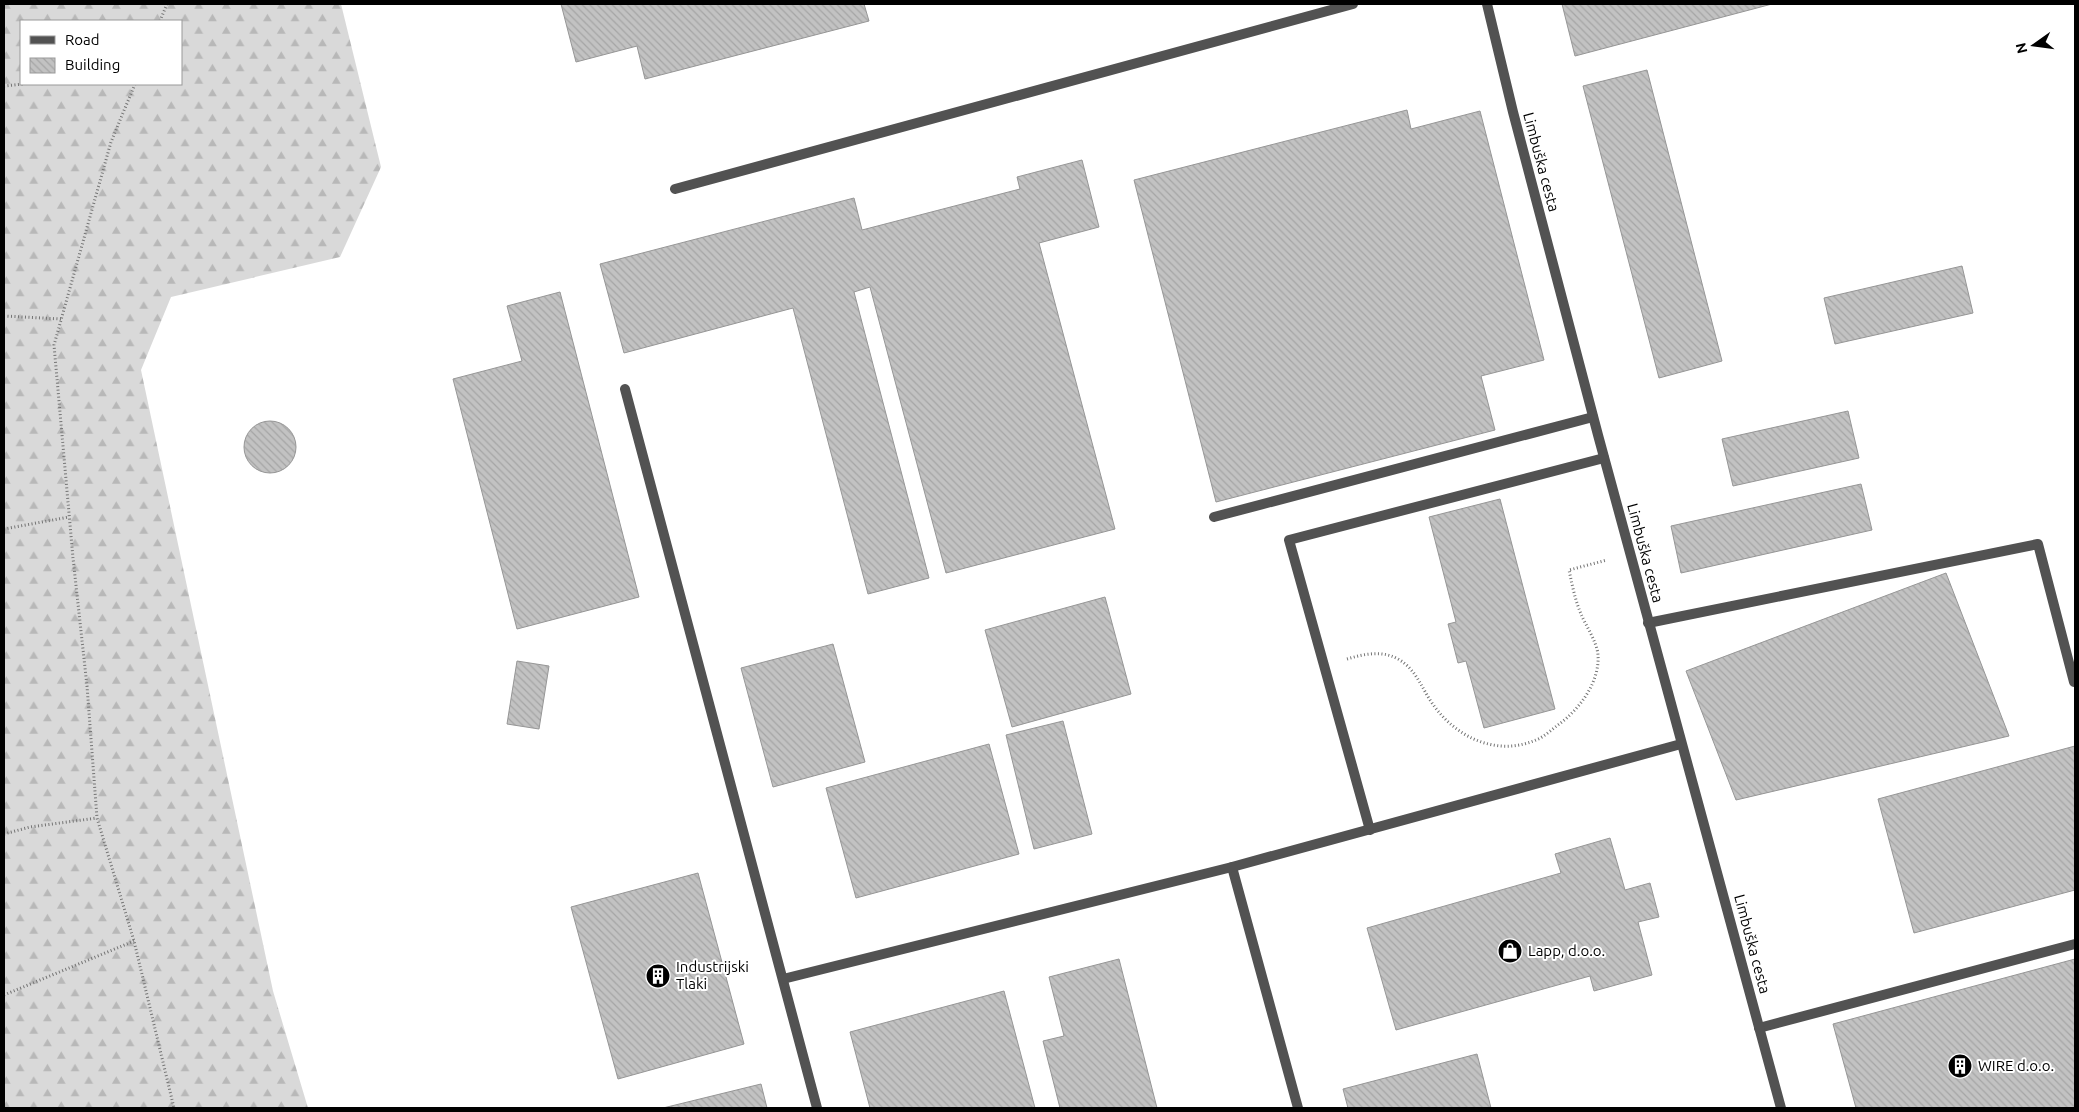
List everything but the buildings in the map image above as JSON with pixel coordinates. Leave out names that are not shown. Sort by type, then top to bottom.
[{"type":"street","points":[[675,189],[1354,4]]},
{"type":"street","name":"Limbuška cesta","points":[[1487,4],[1513,112],[1593,417],[1781,1108]]},
{"type":"street","points":[[625,389],[817,1108]]},
{"type":"street","points":[[1214,517],[1593,417]]},
{"type":"street","points":[[1370,830],[1289,540],[1604,458]]},
{"type":"street","points":[[1648,623],[2038,544],[2074,682]]},
{"type":"street","points":[[783,979],[1232,867],[1682,744]]},
{"type":"street","points":[[1232,867],[1298,1108]]},
{"type":"street","points":[[1759,1028],[2075,944]]},
{"type":"path","points":[[160,20],[167,4]]},
{"type":"path","points":[[4,86],[20,84]]},
{"type":"path","points":[[135,85],[111,142],[54,345],[69,517],[87,686],[97,818],[134,941],[174,1108]]},
{"type":"path","points":[[4,316],[61,319]]},
{"type":"path","points":[[4,529],[69,517]]},
{"type":"path","points":[[1324,665],[1360,655],[1379,653],[1397,658],[1412,669],[1432,703],[1449,725],[1472,739],[1492,746],[1517,746],[1537,740],[1562,722],[1582,702],[1596,675],[1598,654],[1580,612],[1568,570],[1630,554]]},
{"type":"path","points":[[4,834],[30,827],[97,818]]},
{"type":"path","points":[[4,995],[134,941]]},
{"type":"green space","points":[[4,4],[341,4],[381,167],[340,257],[171,297],[141,370],[273,991],[308,1108],[4,1108]]},
{"type":"place","name":"Lapp, d.o.o.","points":[[1510,951]]},
{"type":"place","name":"Industrijski Tlaki","points":[[658,976]]},
{"type":"place","name":"WIRE d.o.o.","points":[[1960,1066]]}]
